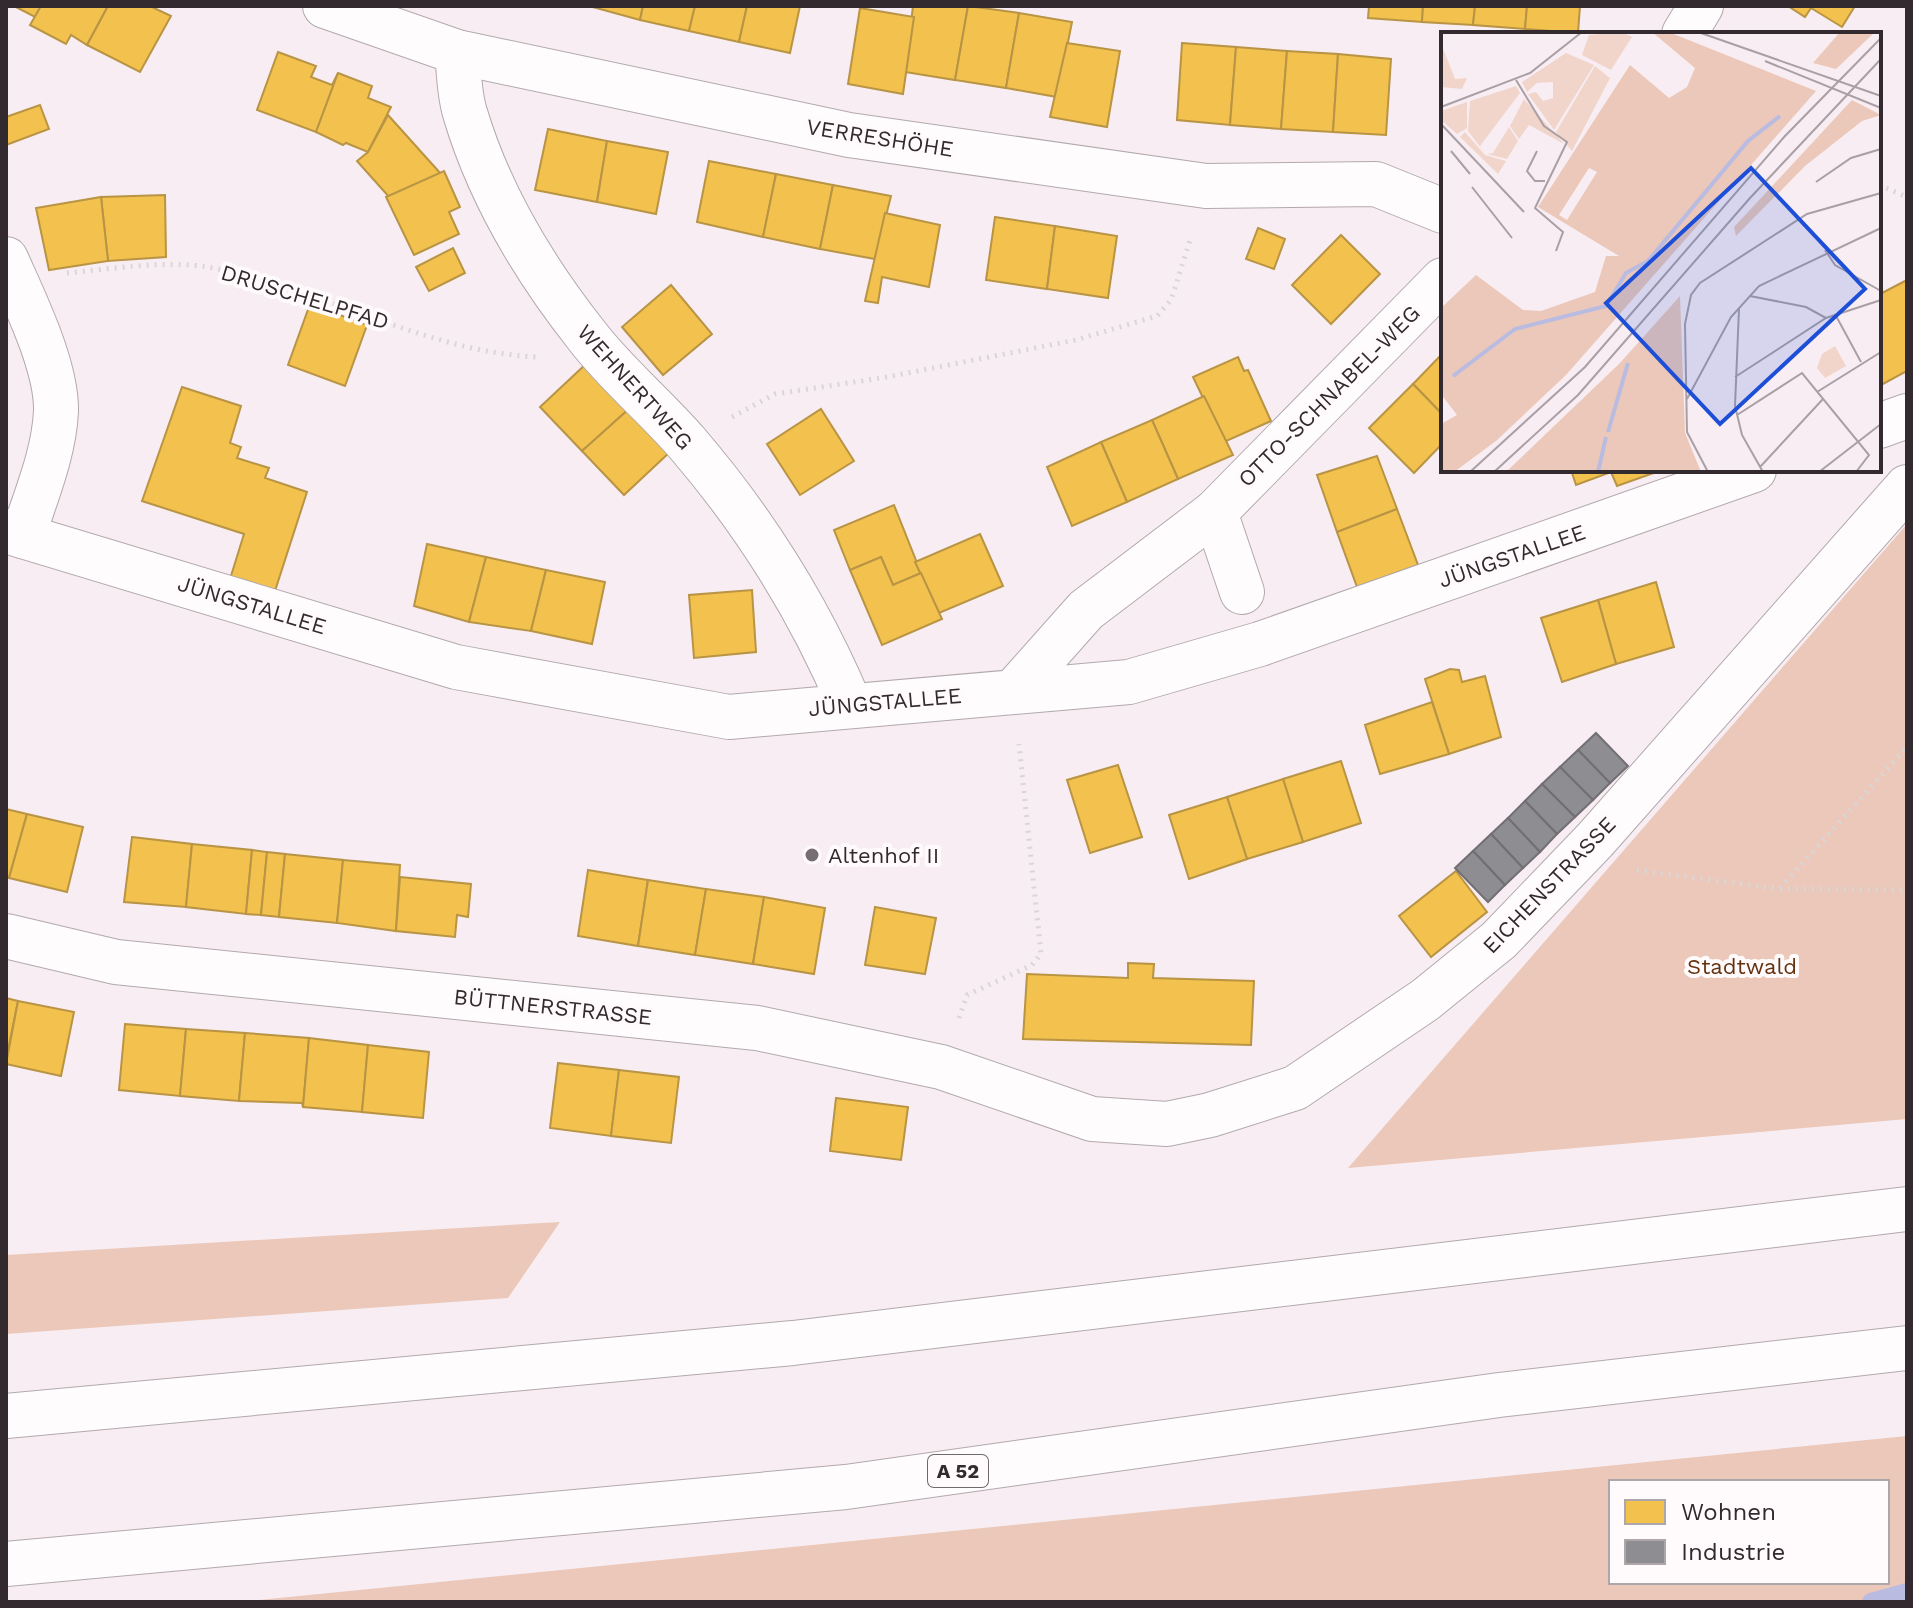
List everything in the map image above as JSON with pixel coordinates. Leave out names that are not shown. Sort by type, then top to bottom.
[{"type":"main road","name":"VERRESHÖHE","points":[[325,6],[371,14],[457,52],[849,135],[1206,186],[1376,184],[1441,210]]},
{"type":"main road","points":[[1685,32],[1701,6]]},
{"type":"main road","name":"WEHNERTWEG","points":[[457,52],[464,109],[487,176],[531,257],[588,337],[687,443],[762,542],[826,647],[850,705]]},
{"type":"main road","points":[[10,269],[50,371],[56,409],[49,458],[14,533]]},
{"type":"main road","name":"OTTO-SCHNABEL-WEG","points":[[1014,691],[1086,610],[1215,512],[1441,282]]},
{"type":"main road","points":[[1881,425],[1907,416]]},
{"type":"main road","name":"JÜNGSTALLEE","points":[[14,533],[456,667],[729,717],[1129,682],[1260,644],[1748,472]]},
{"type":"main road","name":"EICHENSTRASSE","points":[[1092,1119],[1167,1124],[1247,1105],[1295,1088],[1425,1000],[1499,940],[1595,840],[1907,487]]},
{"type":"main road","points":[[1215,512],[1242,592]]},
{"type":"main road","name":"BÜTTNERSTRASSE","points":[[6,936],[116,962],[757,1028],[941,1067],[1092,1119]]},
{"type":"main road","points":[[6,1416],[793,1343],[1907,1209]]},
{"type":"main road","name":"A 52","points":[[6,1564],[846,1487],[1499,1395],[1907,1348]]},
{"type":"path","points":[[687,443],[775,394],[887,377],[1076,340],[1157,316],[1171,300],[1206,186]]},
{"type":"path","points":[[1881,186],[1907,197]]},
{"type":"path","name":"DRUSCHELPFAD","points":[[10,269],[206,267],[287,288],[435,338],[506,356],[549,358],[588,337]]},
{"type":"path","points":[[941,1067],[967,995],[1032,965],[1041,954],[1014,691]]},
{"type":"path","points":[[1779,889],[1907,747]]},
{"type":"path","points":[[1595,840],[1629,869],[1779,889],[1907,890]]},
{"type":"green space","name":"Stadtwald","points":[[1907,524],[1907,1119],[1348,1168]]},
{"type":"green space","points":[[560,1222],[508,1298],[6,1334],[6,1255]]},
{"type":"green space","points":[[1907,1436],[1907,1602],[240,1602]]},
{"type":"building: Wohnen","points":[[14,6],[41,6],[35,17]]},
{"type":"building: Wohnen","points":[[41,6],[108,6],[87,45],[71,35],[66,44],[30,25]]},
{"type":"building: Wohnen","points":[[108,6],[150,6],[171,16],[140,72],[87,45]]},
{"type":"building: Wohnen","points":[[589,6],[643,6],[640,20]]},
{"type":"building: Wohnen","points":[[643,6],[695,6],[689,31],[640,20]]},
{"type":"building: Wohnen","points":[[695,6],[747,6],[739,42],[689,31]]},
{"type":"building: Wohnen","points":[[747,6],[800,6],[790,53],[739,42]]},
{"type":"building: Wohnen","points":[[913,6],[968,6],[955,80],[905,72]]},
{"type":"building: Wohnen","points":[[968,6],[1019,13],[1006,88],[955,80]]},
{"type":"building: Wohnen","points":[[1369,6],[1423,6],[1422,22],[1368,18]]},
{"type":"building: Wohnen","points":[[1423,6],[1475,6],[1473,25],[1422,22]]},
{"type":"building: Wohnen","points":[[1475,6],[1527,6],[1525,29],[1473,25]]},
{"type":"building: Wohnen","points":[[1527,6],[1580,6],[1578,32],[1525,29]]},
{"type":"building: Wohnen","points":[[1788,6],[1855,6],[1842,27],[1811,8],[1805,17]]},
{"type":"building: Wohnen","points":[[860,8],[914,17],[903,94],[848,84]]},
{"type":"building: Wohnen","points":[[1019,13],[1072,22],[1057,97],[1006,88]]},
{"type":"building: Wohnen","points":[[1067,43],[1120,51],[1107,127],[1050,117]]},
{"type":"building: Wohnen","points":[[1182,43],[1236,47],[1230,125],[1177,120]]},
{"type":"building: Wohnen","points":[[1236,47],[1287,51],[1281,129],[1230,125]]},
{"type":"building: Wohnen","points":[[1287,51],[1338,54],[1333,132],[1281,129]]},
{"type":"building: Wohnen","points":[[278,52],[316,66],[311,77],[332,85],[338,73],[316,132],[257,110]]},
{"type":"building: Wohnen","points":[[1338,54],[1391,59],[1386,135],[1333,132]]},
{"type":"building: Wohnen","points":[[338,73],[372,86],[368,98],[391,107],[368,152],[346,143],[343,145],[316,132]]},
{"type":"building: Wohnen","points":[[40,105],[49,129],[6,145],[6,117]]},
{"type":"building: Wohnen","points":[[388,115],[441,174],[390,198],[357,161],[368,152]]},
{"type":"building: Wohnen","points":[[548,129],[607,141],[597,202],[535,190]]},
{"type":"building: Wohnen","points":[[607,141],[668,152],[656,214],[597,202]]},
{"type":"building: Wohnen","points":[[709,161],[776,174],[763,237],[697,222]]},
{"type":"building: Wohnen","points":[[444,171],[460,207],[449,212],[459,234],[414,255],[386,197]]},
{"type":"building: Wohnen","points":[[776,174],[833,185],[820,249],[763,237]]},
{"type":"building: Wohnen","points":[[833,185],[891,196],[875,259],[820,249]]},
{"type":"building: Wohnen","points":[[165,195],[166,257],[108,261],[101,197]]},
{"type":"building: Wohnen","points":[[101,197],[108,261],[49,270],[36,208]]},
{"type":"building: Wohnen","points":[[885,213],[940,225],[929,287],[882,277],[878,303],[865,301]]},
{"type":"building: Wohnen","points":[[995,217],[1055,226],[1047,289],[986,280]]},
{"type":"building: Wohnen","points":[[1055,226],[1117,236],[1108,298],[1047,289]]},
{"type":"building: Wohnen","points":[[1258,228],[1285,239],[1274,269],[1246,259]]},
{"type":"building: Wohnen","points":[[1341,235],[1380,274],[1331,324],[1292,285]]},
{"type":"building: Wohnen","points":[[453,248],[465,273],[429,291],[416,267]]},
{"type":"building: Wohnen","points":[[1907,280],[1907,371],[1881,385],[1881,291],[1882,293]]},
{"type":"building: Wohnen","points":[[671,285],[712,334],[663,375],[622,327]]},
{"type":"building: Wohnen","points":[[310,304],[367,325],[345,386],[288,365]]},
{"type":"building: Wohnen","points":[[1441,355],[1441,413],[1413,384]]},
{"type":"building: Wohnen","points":[[1238,357],[1244,371],[1248,370],[1271,421],[1224,442],[1193,377]]},
{"type":"building: Wohnen","points":[[587,363],[630,408],[582,451],[540,407]]},
{"type":"building: Wohnen","points":[[1413,384],[1441,413],[1441,445],[1414,473],[1369,428]]},
{"type":"building: Wohnen","points":[[182,387],[241,406],[230,443],[241,447],[237,458],[269,468],[265,478],[307,492],[274,594],[230,579],[244,534],[142,501]]},
{"type":"building: Wohnen","points":[[1204,396],[1233,455],[1178,479],[1152,420]]},
{"type":"building: Wohnen","points":[[630,408],[671,451],[624,495],[582,451]]},
{"type":"building: Wohnen","points":[[821,409],[854,461],[800,495],[767,444]]},
{"type":"building: Wohnen","points":[[1152,420],[1178,479],[1127,502],[1101,442]]},
{"type":"building: Wohnen","points":[[1101,442],[1127,502],[1072,526],[1047,467]]},
{"type":"building: Wohnen","points":[[1377,456],[1397,509],[1337,532],[1317,475]]},
{"type":"building: Wohnen","points":[[1572,472],[1611,472],[1576,485]]},
{"type":"building: Wohnen","points":[[1611,472],[1656,472],[1617,486]]},
{"type":"building: Wohnen","points":[[894,505],[921,573],[893,585],[881,557],[850,570],[834,530]]},
{"type":"building: Wohnen","points":[[1397,509],[1418,565],[1357,587],[1337,532]]},
{"type":"building: Wohnen","points":[[980,534],[1003,586],[939,613],[915,562]]},
{"type":"building: Wohnen","points":[[427,544],[486,557],[469,622],[414,606]]},
{"type":"building: Wohnen","points":[[486,557],[546,570],[531,631],[469,622]]},
{"type":"building: Wohnen","points":[[881,557],[893,585],[921,573],[942,619],[882,645],[850,570]]},
{"type":"building: Wohnen","points":[[546,570],[605,582],[592,644],[531,631]]},
{"type":"building: Wohnen","points":[[1656,582],[1674,647],[1616,664],[1598,600]]},
{"type":"building: Wohnen","points":[[752,590],[756,652],[694,658],[689,595]]},
{"type":"building: Wohnen","points":[[1598,600],[1616,664],[1562,682],[1541,618]]},
{"type":"building: Wohnen","points":[[1450,669],[1459,670],[1462,682],[1485,676],[1501,737],[1449,754],[1425,679]]},
{"type":"building: Wohnen","points":[[1432,702],[1449,754],[1380,774],[1365,725]]},
{"type":"building: Wohnen","points":[[1341,761],[1361,823],[1303,842],[1283,779]]},
{"type":"building: Wohnen","points":[[1118,765],[1142,837],[1090,853],[1067,780]]},
{"type":"building: Wohnen","points":[[1283,779],[1303,842],[1247,859],[1227,797]]},
{"type":"building: Wohnen","points":[[1227,797],[1247,859],[1189,879],[1169,815]]},
{"type":"building: Wohnen","points":[[6,809],[27,814],[9,878],[6,877]]},
{"type":"building: Wohnen","points":[[27,814],[83,827],[67,892],[9,878]]},
{"type":"building: Wohnen","points":[[132,837],[192,844],[186,907],[124,902]]},
{"type":"building: Wohnen","points":[[192,844],[252,850],[246,914],[186,907]]},
{"type":"building: Wohnen","points":[[252,850],[267,852],[261,915],[246,914]]},
{"type":"building: Wohnen","points":[[267,852],[285,854],[279,917],[261,915]]},
{"type":"building: Wohnen","points":[[285,854],[343,860],[337,923],[279,917]]},
{"type":"building: Wohnen","points":[[343,860],[400,865],[396,931],[337,923]]},
{"type":"building: Wohnen","points":[[588,870],[648,880],[638,946],[578,936]]},
{"type":"building: Wohnen","points":[[1456,871],[1487,912],[1431,957],[1399,916]]},
{"type":"building: Wohnen","points":[[400,877],[471,884],[468,917],[457,915],[455,937],[396,931]]},
{"type":"building: Wohnen","points":[[648,880],[706,889],[695,955],[638,946]]},
{"type":"building: Wohnen","points":[[706,889],[764,897],[753,964],[695,955]]},
{"type":"building: Wohnen","points":[[764,897],[825,908],[814,974],[753,964]]},
{"type":"building: Wohnen","points":[[875,907],[936,918],[925,974],[865,965]]},
{"type":"building: Wohnen","points":[[1128,963],[1154,964],[1153,978],[1254,981],[1251,1045],[1023,1039],[1027,974],[1128,978]]},
{"type":"building: Wohnen","points":[[6,998],[18,1001],[6,1060]]},
{"type":"building: Wohnen","points":[[18,1001],[74,1012],[61,1076],[6,1064]]},
{"type":"building: Wohnen","points":[[125,1024],[186,1029],[180,1096],[119,1090]]},
{"type":"building: Wohnen","points":[[186,1029],[245,1033],[239,1101],[180,1096]]},
{"type":"building: Wohnen","points":[[245,1033],[309,1038],[303,1107],[302,1103],[239,1101]]},
{"type":"building: Wohnen","points":[[309,1038],[368,1045],[362,1112],[303,1107]]},
{"type":"building: Wohnen","points":[[368,1045],[429,1052],[423,1118],[362,1112]]},
{"type":"building: Wohnen","points":[[558,1063],[619,1070],[611,1136],[550,1128]]},
{"type":"building: Wohnen","points":[[619,1070],[679,1077],[671,1143],[611,1136]]},
{"type":"building: Wohnen","points":[[836,1098],[908,1107],[901,1160],[830,1151]]},
{"type":"building: Industrie","points":[[1596,733],[1628,766],[1610,783],[1578,750]]},
{"type":"building: Industrie","points":[[1578,750],[1610,783],[1593,800],[1560,767]]},
{"type":"building: Industrie","points":[[1560,767],[1593,800],[1575,817],[1542,784]]},
{"type":"building: Industrie","points":[[1542,784],[1575,817],[1557,834],[1525,801]]},
{"type":"building: Industrie","points":[[1525,801],[1557,834],[1540,852],[1508,818]]},
{"type":"building: Industrie","points":[[1508,818],[1540,852],[1523,868],[1491,834]]},
{"type":"building: Industrie","points":[[1491,834],[1523,868],[1505,885],[1473,851]]},
{"type":"building: Industrie","points":[[1473,851],[1505,885],[1488,902],[1455,868]]},
{"type":"waterway","points":[[1871,1602],[1907,1592]]},
{"type":"place","name":"Altenhof II","points":[[812,855]]}]
